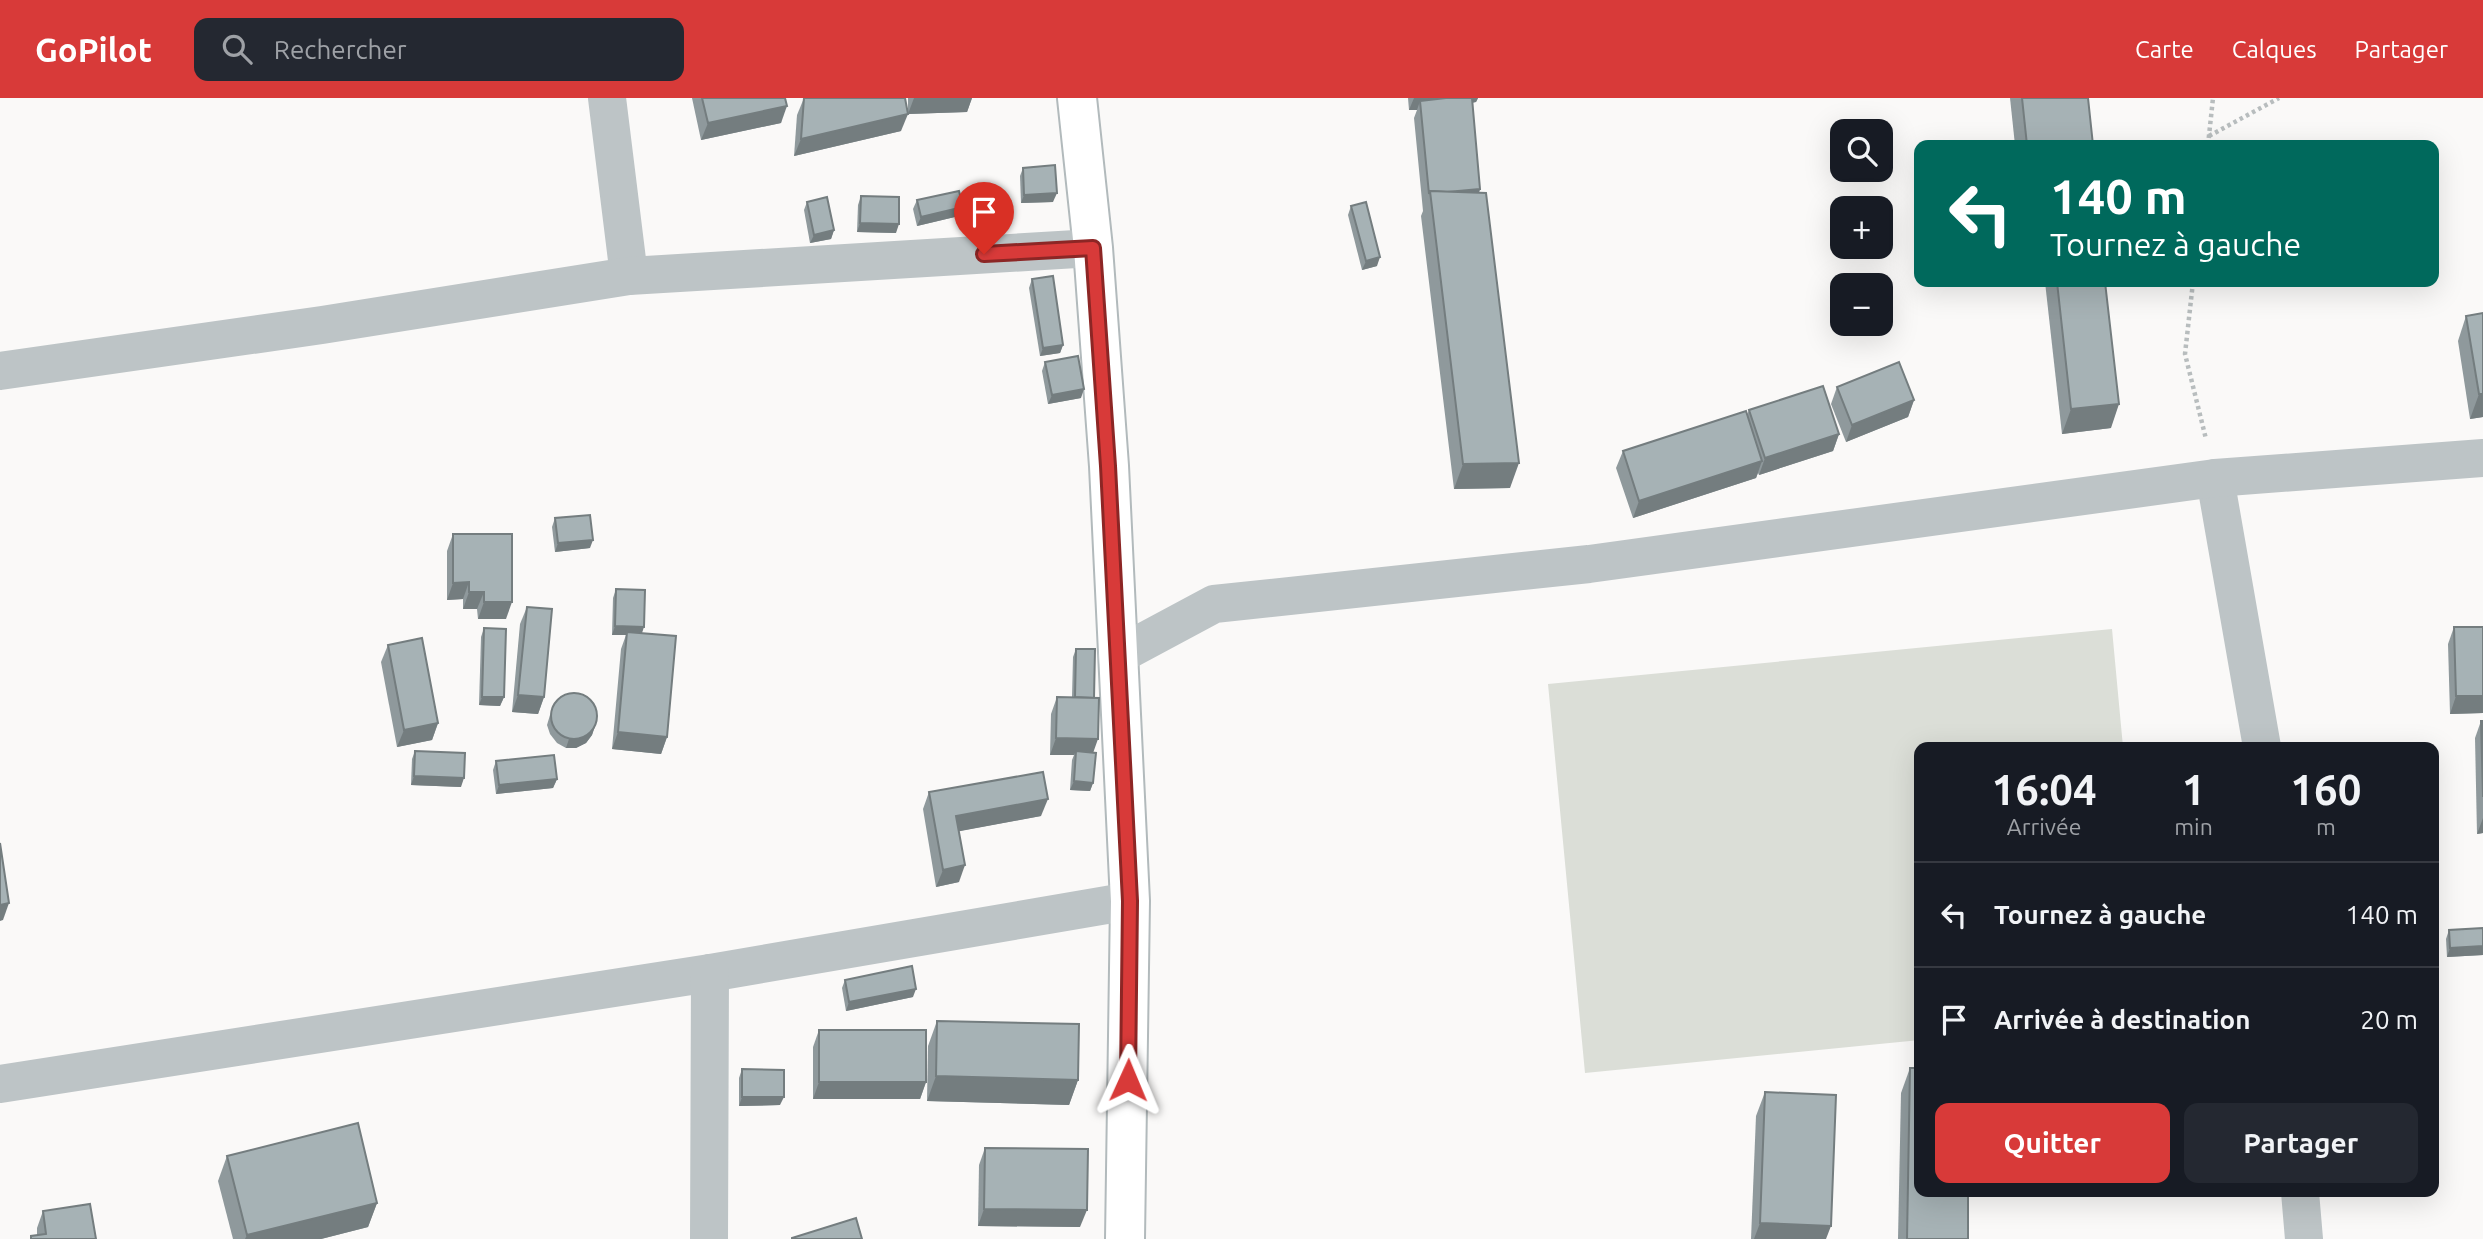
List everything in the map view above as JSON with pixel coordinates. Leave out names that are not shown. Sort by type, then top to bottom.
[{"type":"main road","points":[[1077,98],[1093,248],[1108,466],[1130,901],[1125,1239]]},
{"type":"street","points":[[607,98],[629,276]]},
{"type":"street","points":[[0,371],[322,325],[629,276],[1093,248]]},
{"type":"street","points":[[1116,656],[1214,604],[1589,564],[2215,478],[2483,458]]},
{"type":"street","points":[[2215,478],[2261,742]]},
{"type":"street","points":[[0,1084],[710,973],[1130,901]]},
{"type":"street","points":[[709,1239],[710,973]]},
{"type":"street","points":[[2300,1197],[2304,1239]]},
{"type":"path","points":[[2209,140],[2213,98]]},
{"type":"path","points":[[2209,136],[2279,98]]},
{"type":"path","points":[[2192,287],[2185,354],[2215,478]]},
{"type":"shaded area","points":[[2112,629],[2123,742],[1914,742],[1914,1041],[1585,1073],[1548,684]]},
{"type":"building","points":[[702,98],[785,98],[787,106],[708,123]]},
{"type":"building","points":[[804,98],[905,98],[908,114],[801,139]]},
{"type":"building","points":[[1472,98],[1480,189],[1430,191],[1429,194],[1420,101]]},
{"type":"building","points":[[2022,98],[2088,98],[2092,140],[2026,140]]},
{"type":"building","points":[[1055,165],[1057,193],[1024,195],[1023,168]]},
{"type":"building","points":[[959,191],[963,207],[921,217],[917,200]]},
{"type":"building","points":[[1430,191],[1486,193],[1519,463],[1463,464]]},
{"type":"building","points":[[861,196],[899,197],[899,224],[860,223]]},
{"type":"building","points":[[827,197],[834,230],[814,235],[807,202]]},
{"type":"building","points":[[1366,202],[1380,257],[1366,261],[1351,206]]},
{"type":"building","points":[[1053,276],[1063,345],[1043,348],[1032,279]]},
{"type":"building","points":[[2058,287],[2106,287],[2119,404],[2071,409]]},
{"type":"building","points":[[2483,313],[2483,394],[2479,394],[2466,316]]},
{"type":"building","points":[[1078,356],[1084,389],[1052,395],[1045,362]]},
{"type":"building","points":[[1899,362],[1914,400],[1852,425],[1837,387]]},
{"type":"building","points":[[1823,386],[1839,434],[1765,458],[1749,410]]},
{"type":"building","points":[[1746,411],[1762,461],[1639,501],[1623,451]]},
{"type":"building","points":[[590,515],[593,540],[558,543],[555,518]]},
{"type":"building","points":[[453,534],[512,534],[512,602],[484,602],[484,592],[469,592],[469,582],[453,583]]},
{"type":"building","points":[[616,589],[645,590],[644,627],[615,626]]},
{"type":"building","points":[[527,607],[552,609],[544,697],[518,695]]},
{"type":"building","points":[[2454,627],[2483,627],[2483,696],[2456,696]]},
{"type":"building","points":[[484,628],[506,629],[504,697],[482,697]]},
{"type":"building","points":[[627,632],[676,636],[667,737],[618,732]]},
{"type":"building","points":[[422,638],[438,723],[404,730],[388,645]]},
{"type":"building","points":[[1076,649],[1095,649],[1094,698],[1075,697]]},
{"type":"building","points":[[574,693],[590,700],[597,716],[590,732],[574,739],[558,732],[551,716],[558,700]]},
{"type":"building","points":[[1057,697],[1099,698],[1098,739],[1056,738]]},
{"type":"building","points":[[2481,721],[2483,721],[2483,797]]},
{"type":"building","points":[[415,751],[465,753],[464,778],[414,776]]},
{"type":"building","points":[[1076,751],[1096,753],[1093,783],[1074,781]]},
{"type":"building","points":[[554,755],[557,779],[499,785],[496,761]]},
{"type":"building","points":[[1043,772],[1048,799],[956,816],[965,865],[943,870],[929,792]]},
{"type":"building","points":[[0,843],[9,903],[0,905]]},
{"type":"building","points":[[2483,928],[2483,946],[2450,948],[2449,930]]},
{"type":"building","points":[[912,966],[916,989],[849,1002],[845,980]]},
{"type":"building","points":[[937,1021],[1079,1024],[1078,1080],[936,1076]]},
{"type":"building","points":[[819,1030],[926,1030],[926,1082],[819,1082]]},
{"type":"building","points":[[1910,1068],[1914,1068],[1914,1197],[1968,1197],[1968,1239],[1907,1239]]},
{"type":"building","points":[[742,1069],[784,1070],[784,1097],[742,1097]]},
{"type":"building","points":[[1765,1092],[1836,1095],[1831,1226],[1760,1223]]},
{"type":"building","points":[[358,1123],[377,1203],[247,1235],[227,1156]]},
{"type":"building","points":[[985,1148],[1088,1149],[1087,1210],[984,1209]]},
{"type":"building","points":[[90,1204],[96,1239],[31,1239],[31,1236],[46,1234],[43,1211]]},
{"type":"building","points":[[856,1218],[862,1239],[792,1239],[792,1238]]},
{"type":"route","points":[[984,254],[1093,248],[1108,466],[1130,901],[1128,1080]]}]
